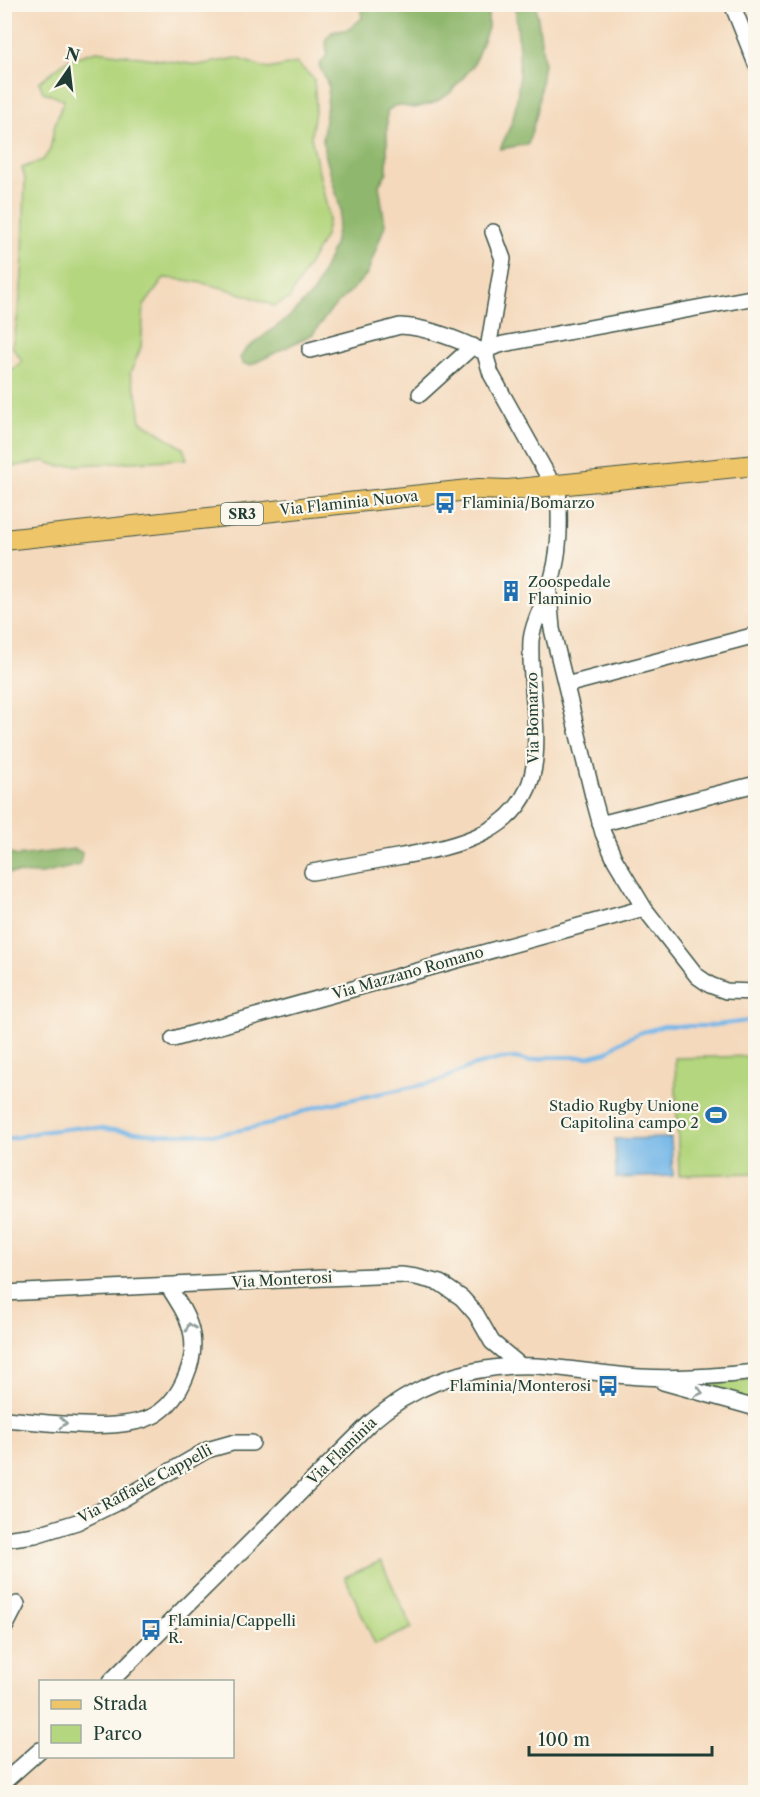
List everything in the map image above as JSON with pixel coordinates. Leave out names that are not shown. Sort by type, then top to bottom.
[{"type":"main road","name":"Via Flaminia Nuova","points":[[553,481],[756,454]]},
{"type":"main road","name":"Via Flaminia Nuova","points":[[4,540],[479,489],[497,483],[553,481],[756,465]]},
{"type":"street","points":[[732,4],[756,64]]},
{"type":"street","points":[[482,349],[503,259],[493,232]]},
{"type":"street","points":[[420,394],[482,349],[756,297]]},
{"type":"street","points":[[310,350],[400,326],[415,327],[482,349]]},
{"type":"street","name":"Via Bomarzo","points":[[312,872],[420,853],[470,840],[500,823],[516,808],[529,785],[535,759],[536,730],[531,640],[536,619],[549,589],[560,534],[553,481],[491,374],[482,349]]},
{"type":"street","name":"Via Bomarzo","points":[[549,589],[550,620],[600,824],[618,866],[644,908],[689,967],[703,981],[726,991],[756,992]]},
{"type":"street","points":[[566,685],[756,635]]},
{"type":"street","points":[[600,824],[756,784]]},
{"type":"street","name":"Via Mazzano Romano","points":[[173,1038],[644,908]]},
{"type":"street","name":"Via Monterosi","points":[[4,1293],[400,1275],[423,1278],[446,1286],[462,1298],[476,1314],[492,1342],[521,1366]]},
{"type":"street","points":[[4,1419],[110,1424],[139,1421],[161,1411],[172,1401],[183,1383],[192,1361],[194,1347],[189,1321],[168,1286]]},
{"type":"street","name":"Via Flaminia","points":[[112,1680],[328,1464],[386,1409],[412,1393],[445,1379],[478,1371],[521,1366],[642,1377],[756,1372]]},
{"type":"street","name":"Via Flaminia","points":[[642,1377],[756,1408]]},
{"type":"street","name":"Via Raffaele Cappelli","points":[[4,1539],[35,1535],[77,1522],[114,1504],[207,1450],[232,1443],[252,1443]]},
{"type":"street","points":[[4,1629],[17,1604]]},
{"type":"street","points":[[4,1782],[39,1751]]},
{"type":"green space","points":[[360,5],[488,5],[488,28],[473,66],[450,93],[434,103],[415,108],[396,105],[387,111],[387,172],[379,185],[385,225],[367,274],[330,311],[313,334],[251,365],[243,364],[240,358],[246,349],[288,318],[314,292],[334,245],[341,211],[324,150],[323,137],[329,87],[319,65],[327,55],[326,39],[332,32],[349,29],[362,18]]},
{"type":"green space","points":[[515,5],[536,5],[544,62],[537,113],[528,144],[500,149],[513,118],[518,90],[519,48]]},
{"type":"green space","points":[[97,51],[198,65],[237,58],[268,69],[297,63],[314,79],[316,105],[311,137],[329,217],[325,236],[289,299],[274,306],[220,287],[164,278],[144,306],[141,347],[130,374],[138,399],[141,421],[183,448],[187,459],[58,466],[44,461],[5,468],[5,373],[22,361],[12,346],[23,263],[25,179],[22,168],[43,160],[50,150],[55,124],[64,100],[43,92],[39,82],[69,59]]},
{"type":"green space","points":[[75,849],[82,853],[80,865],[42,874],[5,873],[5,852],[17,856]]},
{"type":"green space","name":"Stadio Rugby Unione Capitolina campo 2","points":[[755,1056],[755,1173],[679,1175],[675,1058]]},
{"type":"green space","points":[[755,1378],[755,1404],[707,1387],[708,1384]]},
{"type":"green space","points":[[381,1561],[412,1628],[375,1644],[345,1577]]},
{"type":"water","points":[[671,1138],[673,1176],[616,1178],[615,1139]]},
{"type":"waterway","points":[[4,1140],[40,1132],[82,1127],[158,1134],[220,1134],[271,1124],[315,1107],[436,1082],[472,1066],[500,1059],[515,1058],[529,1061],[550,1057],[587,1057],[607,1052],[620,1042],[639,1033],[664,1026],[707,1026],[756,1020]]},
{"type":"place","name":"Flaminia/Bomarzo","points":[[445,503]]},
{"type":"place","name":"Zoospedale Flaminio","points":[[511,591]]},
{"type":"place","name":"Stadio Rugby Unione Capitolina campo 2","points":[[716,1115]]},
{"type":"place","name":"Flaminia/Monterosi","points":[[608,1386]]},
{"type":"place","name":"Flaminia/Cappelli R.","points":[[151,1630]]}]
